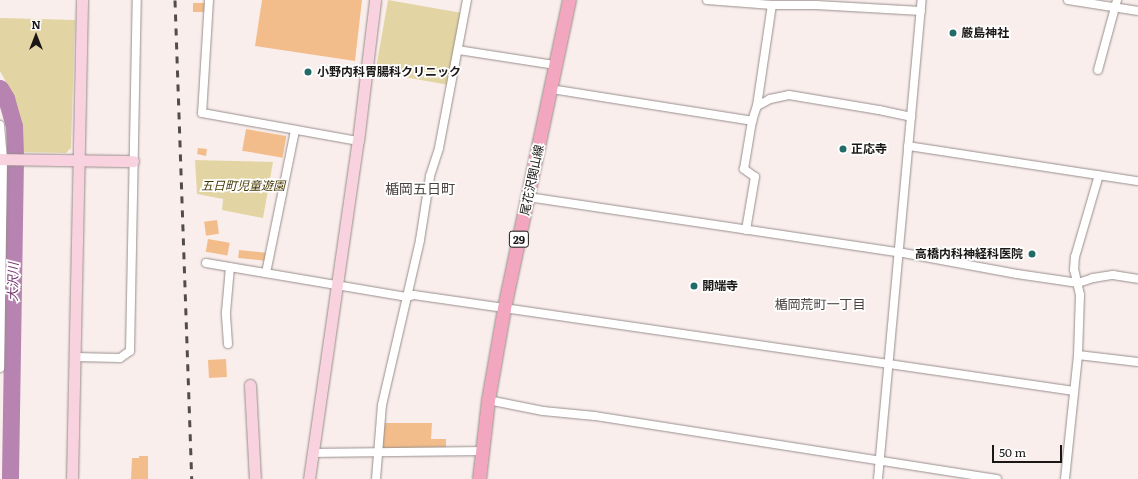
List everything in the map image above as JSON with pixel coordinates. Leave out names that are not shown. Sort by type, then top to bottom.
[{"type":"main road","name":"尾花沢関山線","points":[[479,479],[488,400],[504,308],[569,0]]},
{"type":"street","points":[[72,479],[82,0]]},
{"type":"street","points":[[74,357],[120,358],[130,351],[137,0]]},
{"type":"street","points":[[209,0],[202,113],[358,141]]},
{"type":"street","points":[[309,479],[335,286],[358,141],[375,0]]},
{"type":"street","points":[[376,479],[382,405],[420,240],[430,176],[439,148],[467,0]]},
{"type":"street","points":[[707,0],[772,5],[817,3],[921,11]]},
{"type":"street","points":[[878,479],[922,0]]},
{"type":"street","points":[[1068,0],[1116,4],[1138,11]]},
{"type":"street","points":[[1098,70],[1116,4]]},
{"type":"street","points":[[746,230],[754,177],[744,169],[752,121],[757,106],[772,5]]},
{"type":"street","points":[[458,50],[555,65]]},
{"type":"street","points":[[551,89],[752,121]]},
{"type":"street","points":[[757,106],[770,99],[789,95],[879,110],[911,117]]},
{"type":"street","points":[[0,125],[4,160],[0,368]]},
{"type":"street","points":[[266,274],[294,130]]},
{"type":"street","points":[[908,146],[1138,181]]},
{"type":"street","points":[[4,160],[133,161]]},
{"type":"street","points":[[1065,479],[1078,356],[1080,295],[1074,270],[1075,257],[1099,176]]},
{"type":"street","points":[[528,197],[898,252],[1017,274],[1078,283],[1093,278],[1112,275],[1138,279]]},
{"type":"street","points":[[206,263],[406,297],[414,295],[1074,391]]},
{"type":"street","points":[[228,344],[226,312],[230,267]]},
{"type":"street","points":[[1078,356],[1138,362]]},
{"type":"street","points":[[250,385],[255,479]]},
{"type":"street","points":[[488,400],[543,411],[595,416],[998,479]]},
{"type":"street","points":[[312,454],[481,451]]},
{"type":"green space","points":[[388,0],[462,13],[449,85],[375,72]]},
{"type":"green space","points":[[0,18],[75,20],[71,148],[66,153],[22,152],[21,129],[12,93],[0,71]]},
{"type":"green space","name":"五日町児童遊園","points":[[195,160],[273,162],[263,218],[222,210],[223,199],[197,194]]},
{"type":"building","points":[[262,0],[362,0],[355,61],[255,46]]},
{"type":"building","points":[[193,3],[205,3],[205,12],[193,12]]},
{"type":"building","points":[[246,129],[286,136],[283,158],[242,151]]},
{"type":"building","points":[[198,148],[207,149],[206,156],[197,154]]},
{"type":"building","points":[[217,220],[219,234],[206,236],[204,222]]},
{"type":"building","points":[[208,239],[230,243],[227,256],[206,252]]},
{"type":"building","points":[[239,250],[266,253],[265,261],[238,258]]},
{"type":"building","points":[[226,359],[227,377],[209,378],[208,360]]},
{"type":"building","points":[[383,423],[432,423],[431,439],[446,439],[446,449],[383,448]]},
{"type":"building","points":[[139,456],[148,456],[148,479],[131,479],[132,458],[139,458]]},
{"type":"waterway","name":"大沢川","points":[[0,88],[6,98],[14,126],[15,158],[10,479]]},
{"type":"railway","points":[[175,0],[192,479]]},
{"type":"place","name":"厳島神社","points":[[953,33]]},
{"type":"place","name":"小野内科胃腸科クリニック","points":[[308,72]]},
{"type":"place","name":"正応寺","points":[[843,149]]},
{"type":"place","name":"高橋内科神経科医院","points":[[1032,254]]},
{"type":"place","name":"開端寺","points":[[694,286]]},
{"type":"district","name":"楯岡五日町","points":[[420,188]]},
{"type":"district","name":"楯岡荒町一丁目","points":[[820,304]]}]
